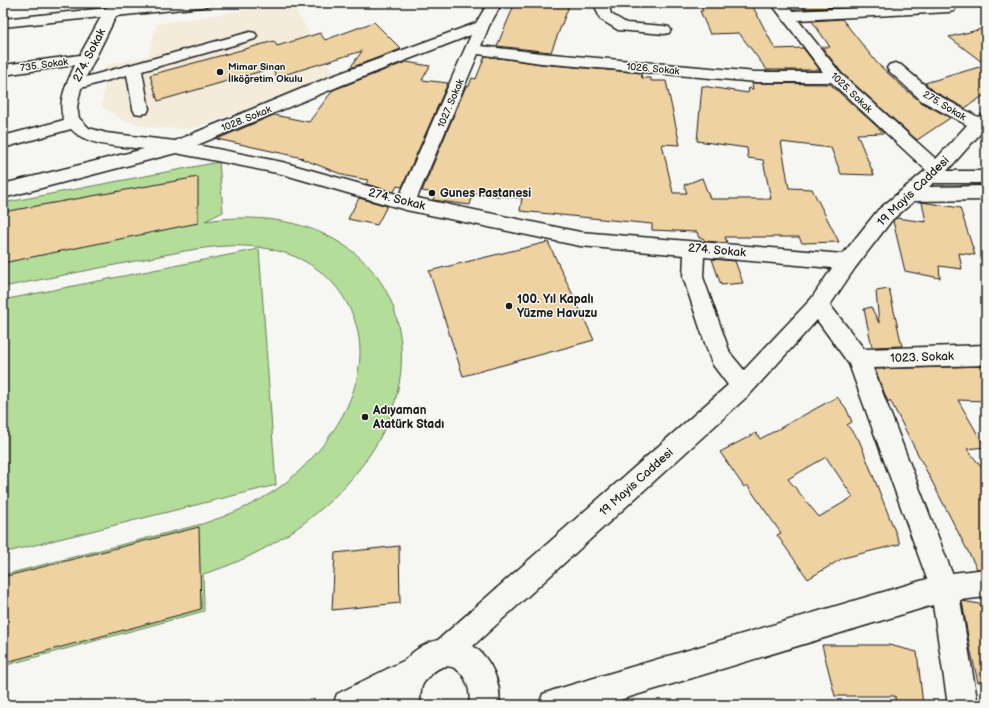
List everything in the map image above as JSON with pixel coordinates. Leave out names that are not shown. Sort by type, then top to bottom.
[{"type":"street","points":[[3,23],[114,8],[202,3]]},
{"type":"street","name":"1027. Sokak","points":[[406,203],[482,26],[495,3]]},
{"type":"street","points":[[601,3],[605,16],[623,27],[664,30]]},
{"type":"street","points":[[783,9],[949,8],[951,3]]},
{"type":"street","name":"274. Sokak","points":[[114,8],[86,58],[74,85],[69,107],[71,118],[83,132],[98,137],[176,146],[282,168],[406,203],[580,239],[848,262]]},
{"type":"street","name":"1025. Sokak","points":[[783,9],[834,77],[933,174]]},
{"type":"street","name":"1028. Sokak","points":[[3,191],[176,146],[336,81],[482,26]]},
{"type":"street","points":[[74,85],[250,36]]},
{"type":"street","name":"1026. Sokak","points":[[473,49],[541,58],[756,77],[834,77]]},
{"type":"street","name":"735. Sokak","points":[[3,70],[86,58]]},
{"type":"street","name":"275. Sokak","points":[[894,68],[928,97],[982,122]]},
{"type":"street","points":[[134,69],[141,109]]},
{"type":"street","name":"19 Mayis Caddesi","points":[[446,652],[742,386],[818,305],[848,262],[884,215],[911,194],[933,174],[982,122]]},
{"type":"street","points":[[3,142],[74,123]]},
{"type":"street","points":[[933,174],[986,177]]},
{"type":"street","points":[[911,194],[986,193]]},
{"type":"street","points":[[694,248],[693,277],[721,358],[742,386]]},
{"type":"street","points":[[818,305],[858,359],[944,588],[963,705]]},
{"type":"street","name":"1023. Sokak","points":[[858,359],[986,355]]},
{"type":"street","points":[[554,705],[944,588],[986,583]]},
{"type":"street","points":[[405,705],[407,684],[414,671],[422,661],[434,654],[446,652],[458,654],[470,661],[478,671],[483,685],[484,705]]},
{"type":"street","points":[[348,705],[414,671]]},
{"type":"shaded area","name":"Mimar Sinan İlköğretim Okulu","points":[[291,3],[337,78],[191,129],[156,128],[124,121],[102,106],[107,65],[148,56],[157,24]]},
{"type":"green space","name":"Adıyaman Atatürk Stadı","points":[[219,162],[223,212],[205,221],[258,218],[293,223],[310,228],[326,235],[353,252],[363,260],[380,280],[392,303],[399,329],[401,372],[391,412],[373,450],[347,484],[315,514],[279,540],[241,560],[203,574],[204,611],[3,666],[3,575],[202,524],[233,513],[252,504],[280,487],[318,452],[334,430],[347,407],[356,383],[360,357],[358,332],[349,307],[336,287],[320,271],[300,259],[278,251],[260,247],[242,246],[224,246],[188,250],[3,287],[3,203]]},
{"type":"green space","points":[[259,249],[276,485],[3,553],[3,300]]},
{"type":"building","points":[[515,3],[546,7],[547,4],[569,6],[551,52],[497,46]]},
{"type":"building","points":[[700,3],[751,3],[775,49],[803,48],[820,70],[767,70],[739,33],[710,34],[700,11],[703,11]]},
{"type":"building","points":[[800,3],[829,3],[832,8],[804,9]]},
{"type":"building","points":[[842,19],[877,63],[905,89],[921,102],[950,118],[917,140],[842,73],[822,47],[830,47],[812,21]]},
{"type":"building","points":[[374,22],[401,49],[350,68],[362,51],[277,77],[272,68],[158,101],[150,75],[274,41],[277,46],[320,33],[325,40]]},
{"type":"building","points":[[986,28],[986,65],[949,37]]},
{"type":"building","points":[[485,56],[541,64],[641,73],[642,78],[651,78],[651,81],[666,81],[680,145],[662,144],[673,193],[687,193],[684,185],[702,178],[710,199],[771,199],[763,160],[748,158],[747,148],[697,141],[702,86],[748,93],[749,88],[753,89],[752,83],[830,84],[884,133],[857,134],[874,175],[841,174],[831,148],[781,142],[789,188],[812,189],[839,242],[802,243],[799,237],[725,237],[727,243],[705,241],[703,238],[699,238],[697,232],[652,230],[652,224],[520,211],[522,198],[473,194],[470,205],[433,200],[435,193],[422,191],[466,86],[469,86],[472,78],[476,79]]},
{"type":"building","points":[[406,62],[430,66],[422,80],[448,83],[402,187],[397,186],[394,192],[366,184],[368,180],[346,176],[300,158],[303,158],[217,139],[274,115],[309,122],[333,90]]},
{"type":"building","points":[[986,65],[986,94],[965,108],[935,92],[925,83]]},
{"type":"building","points":[[198,177],[198,223],[3,263],[3,212]]},
{"type":"building","points":[[359,198],[387,206],[377,225],[348,219]]},
{"type":"building","points":[[922,202],[960,208],[975,255],[959,253],[962,269],[939,266],[940,278],[905,271],[893,221],[896,218],[926,222]]},
{"type":"building","name":"100. Yıl Kapalı Yüzme Havuzu","points":[[548,242],[594,340],[463,376],[429,271]]},
{"type":"building","points":[[712,259],[735,261],[743,283],[721,285]]},
{"type":"building","points":[[889,289],[902,346],[872,347],[864,309],[871,307],[879,323],[876,291]]},
{"type":"building","points":[[986,366],[986,401],[958,400],[985,447],[967,449],[986,473],[986,568],[977,569],[890,400],[888,402],[875,369]]},
{"type":"building","points":[[837,397],[846,408],[852,422],[847,425],[859,440],[900,544],[843,558],[808,579],[777,535],[781,533],[747,485],[744,487],[720,452],[756,433],[760,439]],"holes":[[[826,457],[853,497],[819,517],[788,479]]]},
{"type":"building","points":[[199,527],[201,609],[3,663],[3,577]]},
{"type":"building","points":[[399,546],[400,603],[332,610],[335,553]]},
{"type":"building","points":[[962,601],[986,605],[986,681],[978,682],[970,648]]},
{"type":"building","points":[[822,645],[889,645],[917,652],[923,705],[896,705],[895,696],[835,696]]},
{"type":"place","name":"Mimar Sinan İlköğretim Okulu","points":[[220,72]]},
{"type":"place","name":"Gunes Pastanesi","points":[[432,193]]},
{"type":"place","name":"100. Yıl Kapalı Yüzme Havuzu","points":[[509,306]]},
{"type":"place","name":"Adıyaman Atatürk Stadı","points":[[365,417]]}]
